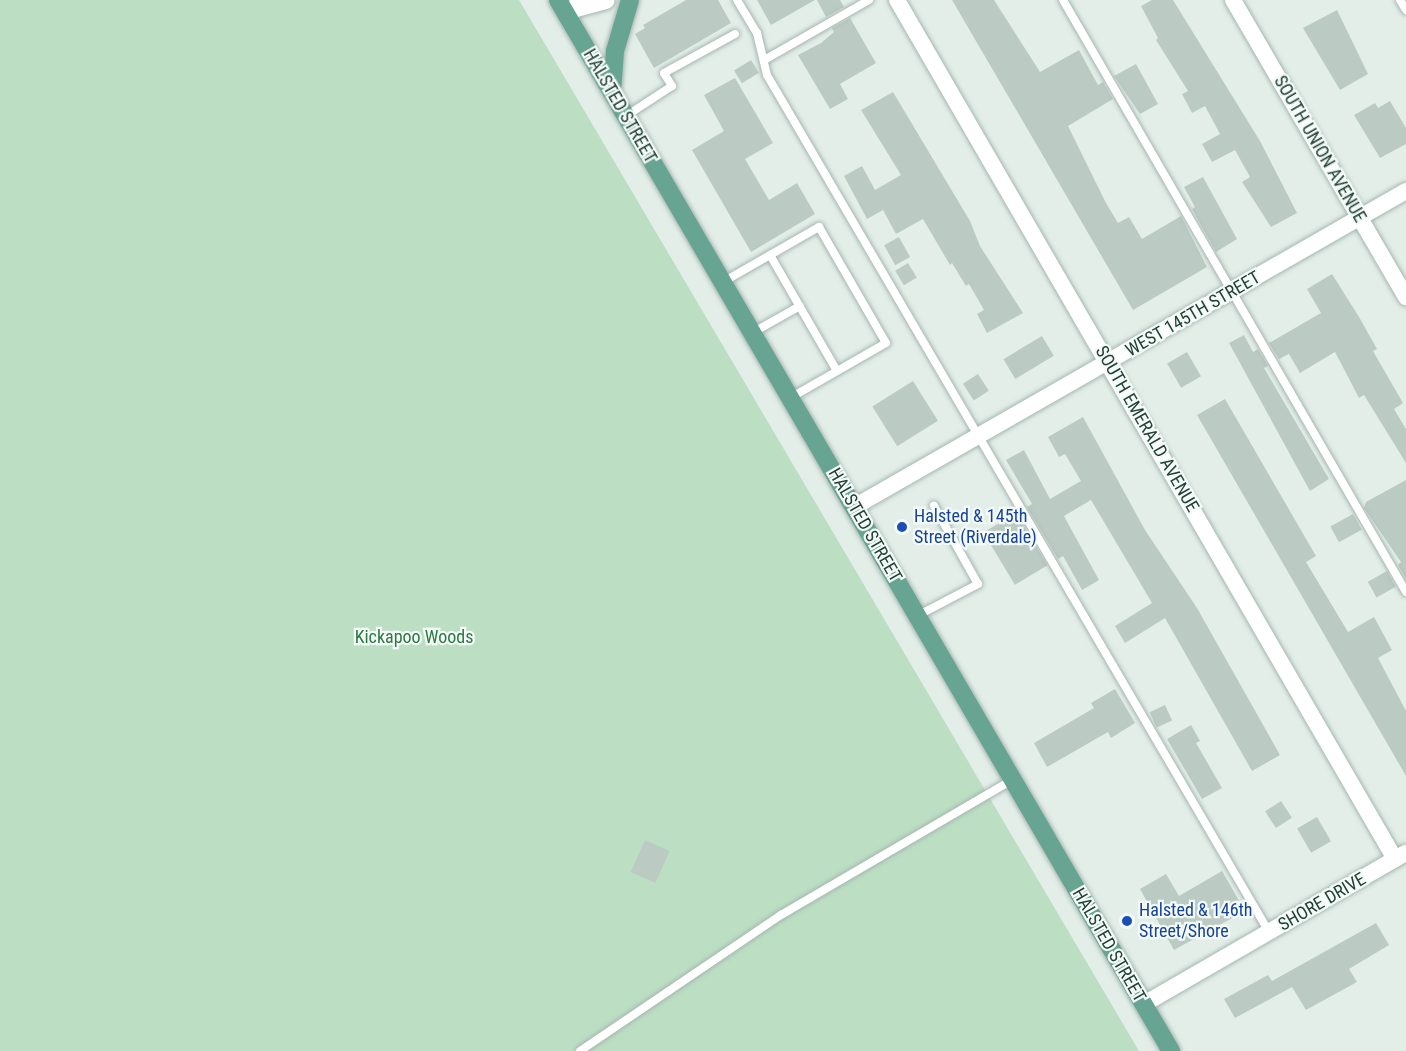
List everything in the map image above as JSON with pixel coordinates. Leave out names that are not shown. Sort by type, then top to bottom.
[{"type":"main road","points":[[612,92],[615,51],[630,0]]},
{"type":"main road","name":"HALSTED STREET","points":[[566,4],[612,92],[1171,1051]]},
{"type":"street","points":[[566,4],[606,0]]},
{"type":"street","name":"SOUTH UNION AVENUE","points":[[1233,0],[1406,297]]},
{"type":"street","name":"SOUTH EMERALD AVENUE","points":[[900,1],[1108,363],[1401,856]]},
{"type":"street","name":"WEST 145TH STREET","points":[[854,507],[1406,191]]},
{"type":"street","name":"SHORE DRIVE","points":[[1144,1005],[1401,856]]},
{"type":"lane","points":[[737,0],[757,33],[766,59],[767,75],[981,435],[1269,932]]},
{"type":"lane","points":[[766,59],[869,0]]},
{"type":"lane","points":[[1063,0],[1406,592]]},
{"type":"lane","points":[[1400,0],[1406,10]]},
{"type":"lane","points":[[626,116],[672,86],[664,73],[735,34]]},
{"type":"lane","points":[[723,282],[819,227],[886,343],[790,398]]},
{"type":"lane","points":[[770,255],[837,371]]},
{"type":"lane","points":[[752,333],[800,306]]},
{"type":"lane","points":[[918,616],[978,584],[934,506]]},
{"type":"lane","points":[[580,1051],[781,915],[1013,779]]},
{"type":"green space","name":"Kickapoo Woods","points":[[0,0],[519,0],[1139,1051],[0,1051]]},
{"type":"building","points":[[686,0],[718,0],[731,23],[654,68],[635,34],[645,28],[643,25]]},
{"type":"building","points":[[757,0],[815,0],[771,25]]},
{"type":"building","points":[[817,0],[840,0],[844,7],[826,17]]},
{"type":"building","points":[[952,0],[994,0],[1040,72],[1079,50],[1098,85],[1103,82],[1113,99],[1068,126],[1106,203],[1118,223],[1129,217],[1142,239],[1181,216],[1207,267],[1133,310]]},
{"type":"building","points":[[1152,0],[1173,0],[1260,141],[1297,213],[1271,227],[1242,182],[1250,177],[1235,150],[1212,162],[1202,144],[1220,134],[1205,106],[1192,113],[1182,94],[1188,91],[1156,40],[1158,38],[1141,6]]},
{"type":"building","points":[[1337,10],[1368,74],[1340,90],[1303,28]]},
{"type":"building","points":[[850,18],[876,63],[840,84],[848,99],[830,109],[798,55],[821,43],[834,32],[832,28]]},
{"type":"building","points":[[751,60],[759,73],[742,83],[734,71]]},
{"type":"building","points":[[1136,64],[1158,104],[1140,114],[1114,76]]},
{"type":"building","points":[[735,78],[773,143],[745,159],[769,200],[797,183],[815,214],[751,252],[692,150],[724,131],[704,95]]},
{"type":"building","points":[[893,92],[970,221],[980,246],[1023,313],[987,333],[977,314],[984,310],[969,284],[966,286],[952,263],[950,265],[923,219],[896,234],[883,210],[867,219],[844,176],[862,166],[875,190],[901,175],[861,110]]},
{"type":"building","points":[[1390,101],[1406,128],[1406,144],[1380,158],[1354,115],[1375,103],[1378,108]]},
{"type":"building","points":[[1203,177],[1237,239],[1216,252],[1192,209],[1195,207],[1184,187]]},
{"type":"building","points":[[899,237],[910,257],[895,265],[884,245]]},
{"type":"building","points":[[908,263],[917,278],[904,285],[895,271]]},
{"type":"building","points":[[1332,274],[1377,349],[1373,351],[1403,403],[1394,409],[1406,429],[1406,463],[1364,395],[1359,398],[1335,352],[1300,373],[1289,354],[1279,359],[1269,343],[1321,313],[1307,289]]},
{"type":"building","points":[[1244,335],[1253,352],[1258,349],[1268,366],[1264,368],[1329,479],[1310,491],[1229,343]]},
{"type":"building","points":[[1042,336],[1054,356],[1015,379],[1003,359]]},
{"type":"building","points":[[1187,352],[1201,376],[1181,388],[1167,364]]},
{"type":"building","points":[[978,374],[989,391],[974,401],[963,384]]},
{"type":"building","points":[[913,381],[938,421],[897,446],[872,406]]},
{"type":"building","points":[[1225,399],[1316,556],[1306,562],[1348,632],[1374,617],[1392,650],[1378,658],[1406,711],[1406,776],[1197,415]]},
{"type":"building","points":[[1083,417],[1145,530],[1197,608],[1280,755],[1252,771],[1165,618],[1125,643],[1115,626],[1152,603],[1091,500],[1064,516],[1099,580],[1082,590],[1063,556],[1058,559],[1027,507],[1032,504],[1006,460],[1024,450],[1050,499],[1081,481],[1065,454],[1059,457],[1048,437]]},
{"type":"building","points":[[1406,480],[1406,579],[1398,565],[1401,562],[1364,508],[1366,502]]},
{"type":"building","points":[[1016,513],[1047,565],[1015,585],[983,533]]},
{"type":"building","points":[[1353,514],[1362,530],[1339,542],[1330,527]]},
{"type":"building","points":[[1387,571],[1396,587],[1376,597],[1368,582]]},
{"type":"building","points":[[1115,689],[1135,723],[1111,738],[1108,732],[1047,767],[1034,743],[1094,708],[1091,703]]},
{"type":"building","points":[[1165,705],[1172,720],[1157,728],[1150,712]]},
{"type":"building","points":[[1191,725],[1200,741],[1196,743],[1222,788],[1202,799],[1167,739]]},
{"type":"building","points":[[1281,801],[1292,818],[1276,828],[1265,811]]},
{"type":"building","points":[[1317,817],[1331,841],[1311,853],[1297,829]]},
{"type":"building","points":[[645,840],[670,851],[655,883],[631,872]]},
{"type":"building","points":[[1222,871],[1245,911],[1174,950],[1140,889],[1166,874],[1179,896]]},
{"type":"building","points":[[1376,923],[1389,945],[1349,969],[1357,982],[1306,1010],[1292,987],[1235,1018],[1224,999],[1268,975],[1272,981]]},
{"type":"place","name":"Halsted & 145th Street (Riverdale)","points":[[902,527]]},
{"type":"place","name":"Halsted & 146th Street/Shore","points":[[1127,921]]}]
